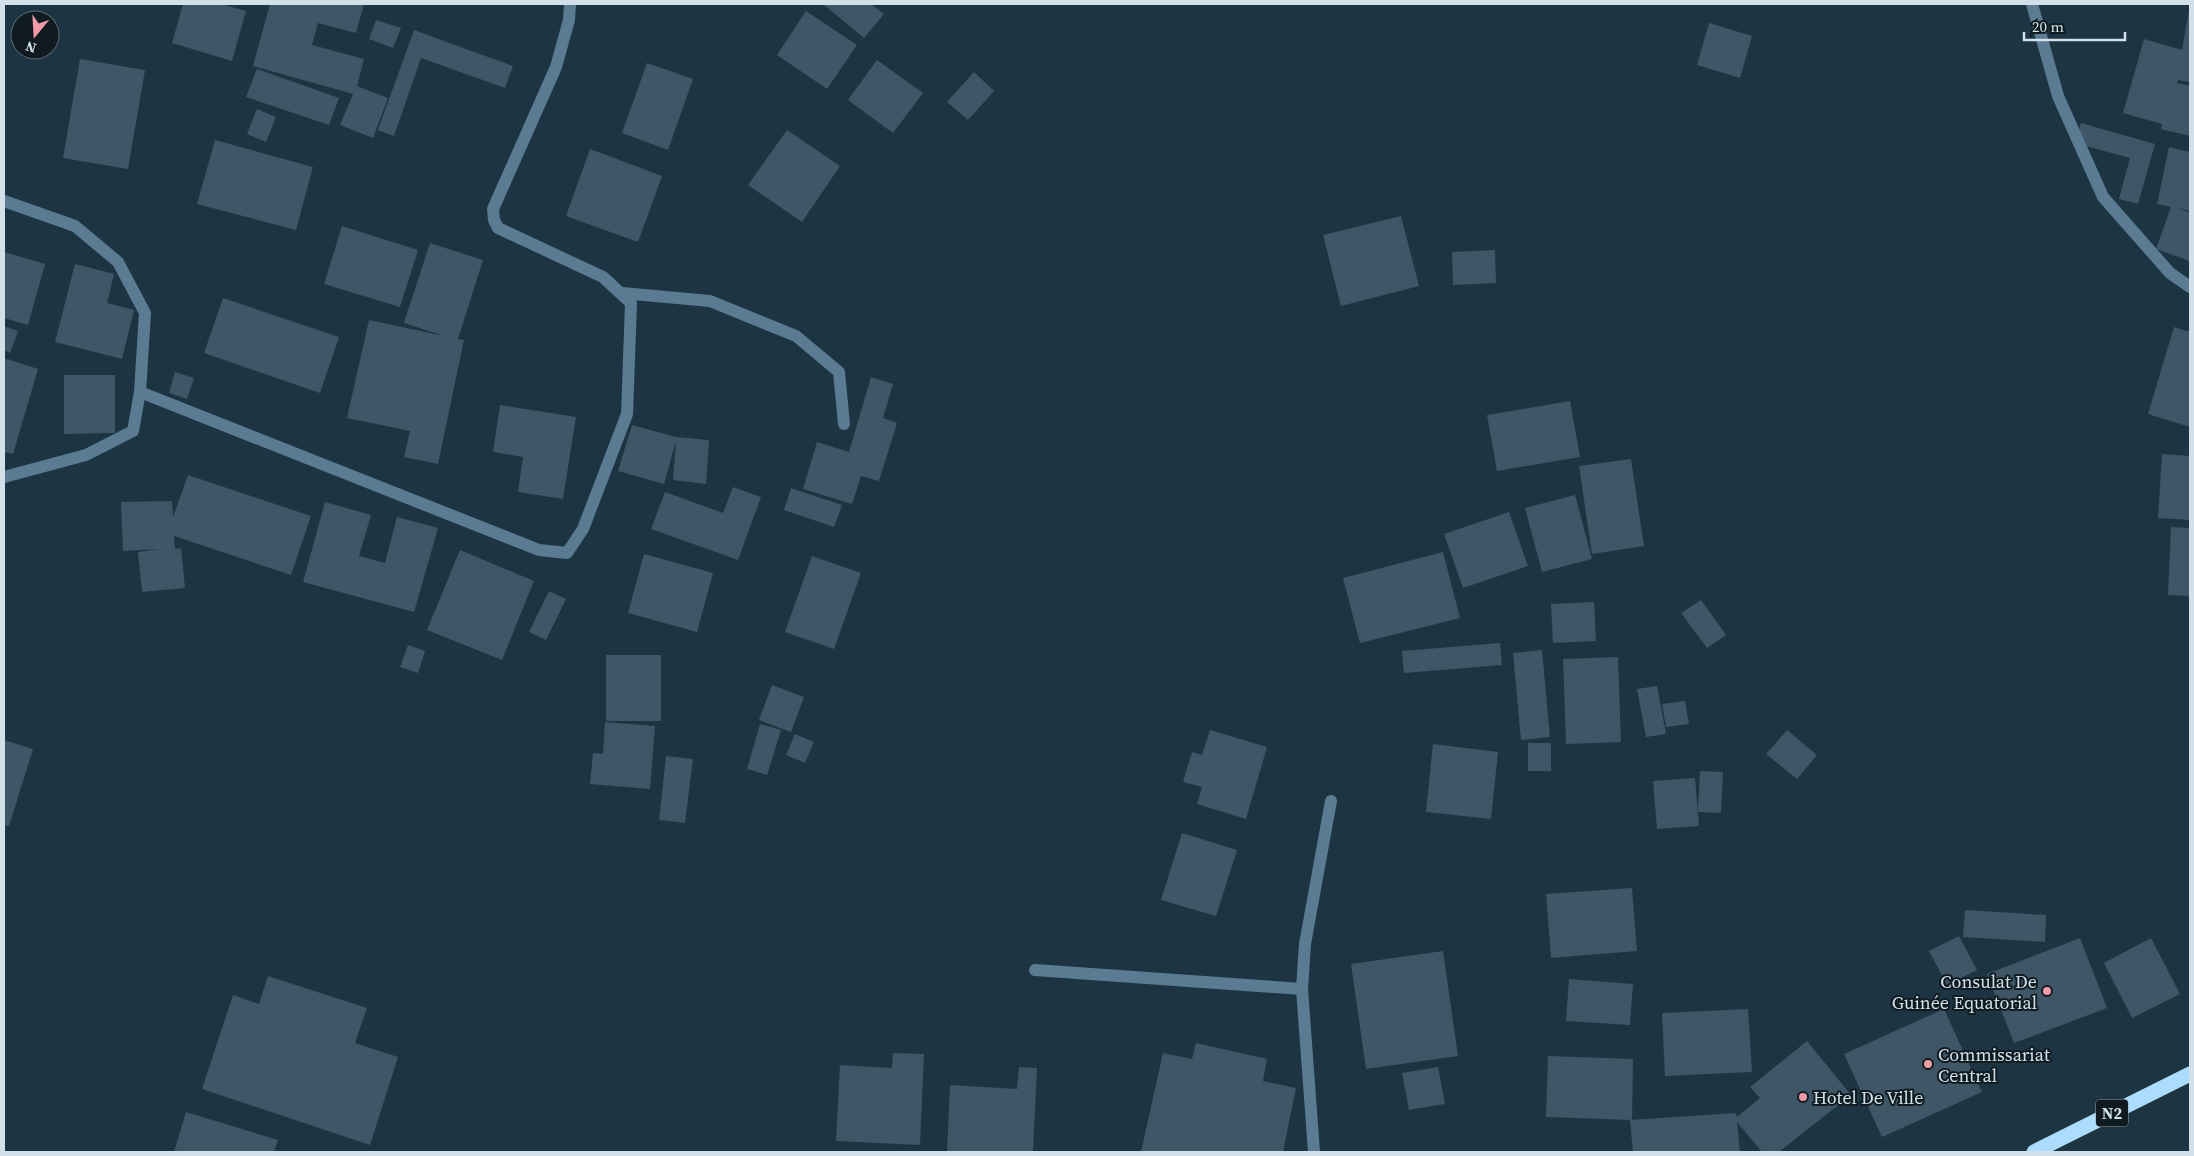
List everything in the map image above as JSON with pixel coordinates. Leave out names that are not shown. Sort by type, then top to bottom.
[{"type":"highway","name":"N2","points":[[2034,1152],[2190,1074]]},
{"type":"street","points":[[140,392],[539,550],[567,553],[583,529],[627,414],[631,303],[603,277],[498,228],[494,220],[493,210],[556,67],[569,20],[570,4]]},
{"type":"street","points":[[2032,4],[2058,96],[2103,197],[2170,273],[2190,286]]},
{"type":"street","points":[[4,201],[75,226],[118,262],[145,313],[140,392],[132,431],[86,455],[4,477]]},
{"type":"street","points":[[622,293],[710,301],[796,336],[839,372],[844,424]]},
{"type":"street","points":[[1314,1152],[1302,988],[1305,944],[1331,801]]},
{"type":"street","points":[[1034,970],[1302,988]]},
{"type":"building","points":[[183,4],[221,4],[246,11],[232,61],[172,43]]},
{"type":"building","points":[[270,4],[364,4],[356,33],[318,23],[312,45],[364,59],[357,86],[388,98],[373,138],[340,125],[353,94],[253,66]]},
{"type":"building","points":[[823,4],[871,4],[884,14],[864,38]]},
{"type":"building","points":[[806,11],[857,45],[827,89],[777,55]]},
{"type":"building","points":[[2189,11],[2190,82],[2178,80],[2177,83],[2190,86],[2190,136],[2161,129],[2162,124],[2123,113],[2144,39],[2182,50]]},
{"type":"building","points":[[376,20],[401,28],[393,48],[369,39]]},
{"type":"building","points":[[1709,23],[1752,36],[1740,78],[1697,65]]},
{"type":"building","points":[[414,30],[513,66],[505,88],[421,58],[394,136],[378,130]]},
{"type":"building","points":[[80,59],[145,70],[128,169],[63,158]]},
{"type":"building","points":[[877,60],[923,93],[893,133],[848,100]]},
{"type":"building","points":[[647,63],[693,79],[668,150],[622,133]]},
{"type":"building","points":[[257,69],[339,98],[329,125],[246,97]]},
{"type":"building","points":[[974,72],[994,91],[968,120],[947,102]]},
{"type":"building","points":[[257,109],[276,117],[266,142],[247,134]]},
{"type":"building","points":[[2081,123],[2155,144],[2138,204],[2119,199],[2130,158],[2075,143]]},
{"type":"building","points":[[787,130],[840,166],[802,222],[748,185]]},
{"type":"building","points":[[215,140],[313,167],[296,230],[197,204]]},
{"type":"building","points":[[2169,147],[2190,152],[2190,211],[2178,208],[2190,213],[2190,261],[2156,249],[2171,207],[2157,204]]},
{"type":"building","points":[[590,149],[662,176],[638,242],[566,216]]},
{"type":"building","points":[[1401,216],[1419,286],[1341,306],[1323,235]]},
{"type":"building","points":[[342,226],[418,250],[400,307],[324,284]]},
{"type":"building","points":[[430,243],[483,260],[458,339],[464,340],[438,464],[404,457],[410,431],[347,418],[369,320],[444,336],[404,323]]},
{"type":"building","points":[[1495,250],[1496,283],[1453,285],[1452,252]]},
{"type":"building","points":[[4,252],[45,264],[28,325],[4,318]]},
{"type":"building","points":[[75,264],[114,274],[107,303],[134,310],[122,359],[55,342]]},
{"type":"building","points":[[223,298],[339,337],[320,393],[204,353]]},
{"type":"building","points":[[4,326],[18,331],[10,353],[4,350]]},
{"type":"building","points":[[2174,327],[2190,332],[2190,427],[2148,414]]},
{"type":"building","points":[[4,358],[38,369],[13,454],[4,452]]},
{"type":"building","points":[[175,372],[194,378],[187,399],[169,393]]},
{"type":"building","points":[[64,375],[115,375],[115,433],[64,434]]},
{"type":"building","points":[[871,377],[893,384],[883,418],[897,423],[879,481],[861,476],[852,504],[803,489],[817,442],[849,452]]},
{"type":"building","points":[[1570,401],[1580,457],[1497,471],[1487,415]]},
{"type":"building","points":[[500,405],[576,417],[563,499],[518,492],[523,457],[493,452]]},
{"type":"building","points":[[632,425],[676,437],[709,440],[706,484],[673,480],[676,441],[664,484],[618,471]]},
{"type":"building","points":[[2162,454],[2190,456],[2190,520],[2158,518]]},
{"type":"building","points":[[1631,459],[1644,546],[1592,554],[1579,466]]},
{"type":"building","points":[[188,475],[311,516],[291,575],[174,536],[175,549],[181,548],[185,588],[142,592],[138,552],[159,549],[123,551],[121,502],[172,501],[173,517]]},
{"type":"building","points":[[733,487],[761,497],[738,560],[651,529],[665,492],[723,513]]},
{"type":"building","points":[[791,488],[842,505],[834,527],[784,510]]},
{"type":"building","points":[[1575,495],[1592,559],[1542,572],[1525,508]]},
{"type":"building","points":[[325,502],[371,515],[359,556],[385,563],[397,517],[438,528],[414,612],[303,582]]},
{"type":"building","points":[[1509,512],[1528,566],[1463,588],[1444,534]]},
{"type":"building","points":[[2171,527],[2190,528],[2190,596],[2168,595]]},
{"type":"building","points":[[460,550],[534,581],[502,660],[427,630]]},
{"type":"building","points":[[1443,552],[1460,618],[1360,643],[1343,578]]},
{"type":"building","points":[[644,554],[713,573],[697,632],[628,613]]},
{"type":"building","points":[[812,556],[861,573],[834,649],[785,632]]},
{"type":"building","points":[[549,591],[566,599],[546,640],[529,632]]},
{"type":"building","points":[[1701,600],[1726,635],[1707,648],[1681,613]]},
{"type":"building","points":[[1594,602],[1596,641],[1553,643],[1551,604]]},
{"type":"building","points":[[1500,643],[1502,665],[1404,673],[1402,651]]},
{"type":"building","points":[[408,645],[425,651],[418,673],[400,667]]},
{"type":"building","points":[[1542,650],[1550,737],[1521,740],[1513,653]]},
{"type":"building","points":[[606,655],[661,655],[661,721],[606,721]]},
{"type":"building","points":[[1618,657],[1621,742],[1566,744],[1563,659]]},
{"type":"building","points":[[772,685],[804,697],[791,732],[759,720]]},
{"type":"building","points":[[1657,686],[1666,734],[1646,737],[1637,689]]},
{"type":"building","points":[[1685,701],[1689,724],[1666,727],[1662,704]]},
{"type":"building","points":[[605,722],[655,726],[650,789],[590,784],[593,753],[603,754]]},
{"type":"building","points":[[760,724],[781,730],[767,775],[747,769]]},
{"type":"building","points":[[1210,730],[1267,747],[1246,819],[1197,804],[1202,787],[1183,782],[1192,752],[1202,755]]},
{"type":"building","points":[[1787,730],[1817,755],[1797,779],[1766,754]]},
{"type":"building","points":[[795,734],[814,742],[805,763],[786,755]]},
{"type":"building","points":[[4,740],[33,749],[9,826],[4,825]]},
{"type":"building","points":[[1528,743],[1551,743],[1551,771],[1528,771]]},
{"type":"building","points":[[1433,744],[1498,752],[1491,819],[1426,812]]},
{"type":"building","points":[[666,756],[693,759],[685,823],[659,820]]},
{"type":"building","points":[[1700,771],[1723,772],[1721,813],[1698,812]]},
{"type":"building","points":[[1695,778],[1699,826],[1657,829],[1653,781]]},
{"type":"building","points":[[1182,833],[1237,850],[1216,916],[1161,900]]},
{"type":"building","points":[[1632,888],[1637,951],[1551,958],[1546,894]]},
{"type":"building","points":[[1965,910],[2046,915],[2045,942],[1963,937]]},
{"type":"building","points":[[1959,936],[1977,970],[1947,985],[1929,951]]},
{"type":"building","name":"Consulat De Guinée Equatorial","points":[[2080,938],[2107,1008],[2014,1043],[1987,974]]},
{"type":"building","points":[[2151,938],[2180,994],[2132,1018],[2104,963]]},
{"type":"building","points":[[1443,951],[1458,1056],[1366,1069],[1351,964]]},
{"type":"building","points":[[268,976],[367,1008],[355,1043],[398,1057],[370,1145],[202,1089],[233,995],[259,1004]]},
{"type":"building","points":[[1569,979],[1633,984],[1630,1025],[1566,1021]]},
{"type":"building","points":[[1748,1009],[1752,1072],[1665,1076],[1662,1013]]},
{"type":"building","points":[[1944,1009],[1982,1092],[1882,1137],[1844,1054]]},
{"type":"building","name":"Hotel De Ville","points":[[1807,1041],[1851,1095],[1779,1152],[1762,1152],[1737,1122],[1740,1152],[1633,1152],[1630,1120],[1736,1113],[1737,1117],[1760,1098],[1750,1087]]},
{"type":"building","points":[[1196,1043],[1267,1059],[1263,1081],[1296,1088],[1283,1152],[1141,1152],[1163,1053],[1192,1059]]},
{"type":"building","points":[[893,1053],[924,1054],[920,1145],[836,1141],[840,1065],[892,1068]]},
{"type":"building","points":[[1548,1056],[1633,1059],[1632,1120],[1546,1117]]},
{"type":"building","points":[[1019,1067],[1037,1068],[1033,1152],[947,1152],[950,1085],[1017,1089]]},
{"type":"building","points":[[1438,1067],[1445,1104],[1409,1110],[1402,1073]]},
{"type":"building","points":[[186,1112],[278,1140],[274,1152],[174,1152]]},
{"type":"place","name":"Consulat De Guinée Equatorial","points":[[2047,991]]},
{"type":"place","name":"Commissariat Central","points":[[1928,1064]]},
{"type":"place","name":"Hotel De Ville","points":[[1803,1097]]}]
